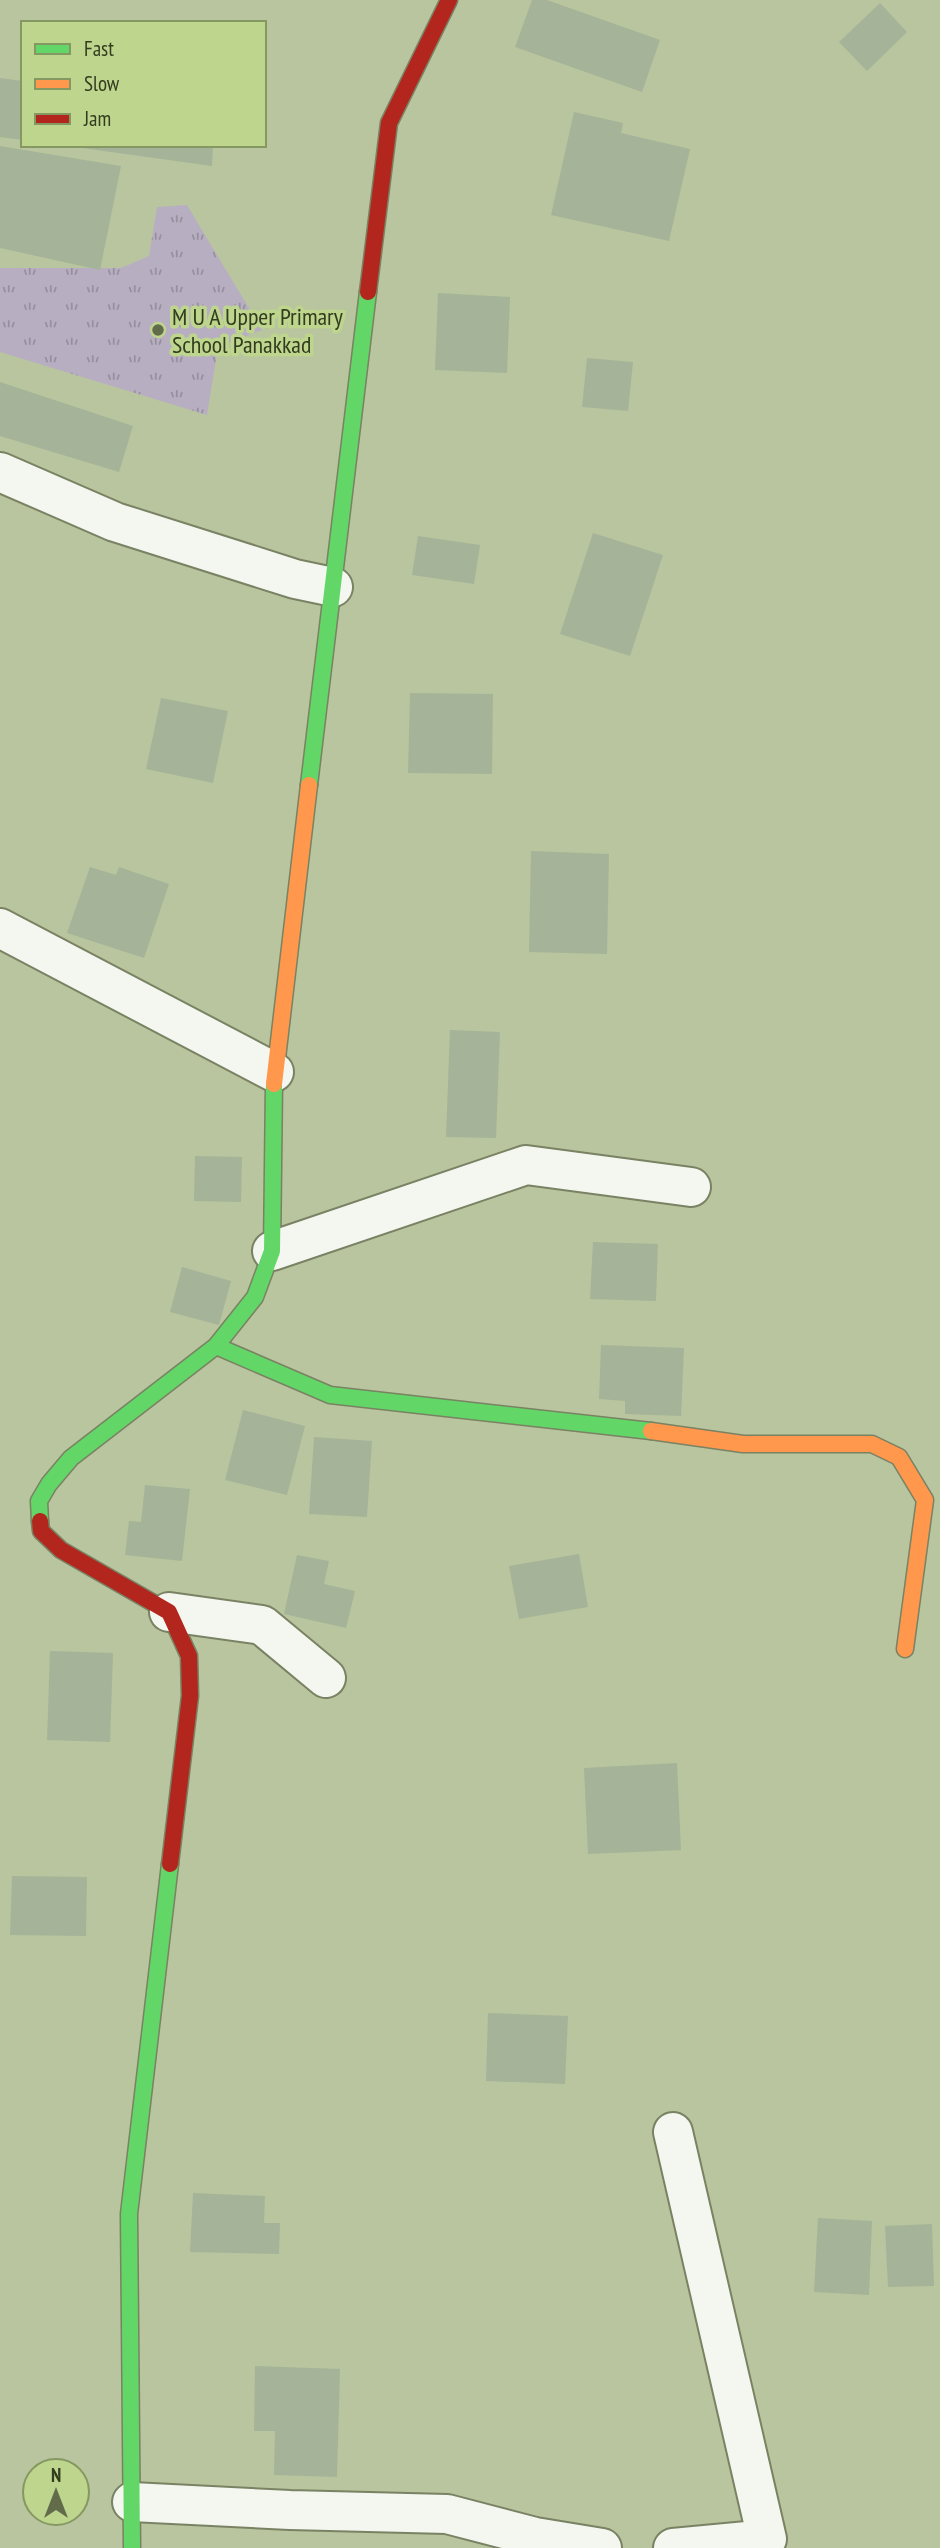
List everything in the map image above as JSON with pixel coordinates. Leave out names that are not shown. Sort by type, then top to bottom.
[{"type":"street","points":[[326,1678],[262,1625],[169,1612],[61,1550],[41,1531],[39,1501],[49,1484],[71,1458],[216,1346],[255,1297],[272,1251],[274,1072],[390,123],[449,0]]},
{"type":"street","points":[[0,472],[115,522],[295,579],[333,587]]},
{"type":"street","points":[[0,928],[274,1072]]},
{"type":"street","points":[[272,1251],[526,1165],[691,1187]]},
{"type":"street","points":[[216,1346],[330,1395],[606,1424],[743,1444],[872,1444],[899,1457],[925,1500],[905,1649]]},
{"type":"street","points":[[132,2548],[129,2214],[190,1696],[189,1656],[169,1612]]},
{"type":"street","points":[[673,2132],[767,2539],[673,2548]]},
{"type":"street","points":[[132,2502],[447,2514],[535,2537],[601,2548]]},
{"type":"green space","points":[[187,205],[262,330],[218,347],[207,415],[0,352],[0,268],[121,268],[149,256],[157,207]]},
{"type":"building","points":[[532,0],[547,0],[660,40],[642,92],[515,47]]},
{"type":"building","points":[[880,3],[907,32],[867,71],[839,42]]},
{"type":"building","points":[[0,78],[21,81],[21,140],[0,137]]},
{"type":"building","points":[[574,112],[623,123],[621,133],[690,149],[669,241],[551,215]]},
{"type":"building","points":[[0,146],[121,166],[100,270],[0,248]]},
{"type":"building","points":[[75,147],[213,147],[212,166]]},
{"type":"building","points":[[438,293],[510,297],[507,373],[435,370]]},
{"type":"building","points":[[587,358],[633,362],[628,411],[582,407]]},
{"type":"building","points":[[0,382],[133,426],[119,472],[0,436]]},
{"type":"building","points":[[593,533],[663,555],[630,656],[560,634]]},
{"type":"building","points":[[418,536],[480,545],[474,584],[412,575]]},
{"type":"building","points":[[410,693],[493,694],[492,774],[408,773]]},
{"type":"building","points":[[161,698],[228,711],[213,783],[146,769]]},
{"type":"building","points":[[531,851],[609,854],[607,954],[529,952]]},
{"type":"building","points":[[90,867],[116,875],[119,867],[169,884],[144,958],[67,933]]},
{"type":"building","points":[[450,1030],[500,1032],[496,1138],[446,1137]]},
{"type":"building","points":[[195,1156],[242,1157],[241,1202],[194,1201]]},
{"type":"building","points":[[593,1242],[658,1244],[656,1301],[590,1299]]},
{"type":"building","points":[[182,1267],[231,1281],[219,1325],[170,1312]]},
{"type":"building","points":[[601,1345],[684,1348],[681,1416],[625,1414],[625,1401],[599,1399]]},
{"type":"building","points":[[243,1410],[305,1426],[287,1495],[225,1480]]},
{"type":"building","points":[[314,1437],[372,1441],[367,1517],[309,1514]]},
{"type":"building","points":[[145,1485],[190,1489],[182,1561],[125,1555],[129,1521],[141,1522]]},
{"type":"building","points":[[579,1554],[588,1607],[519,1619],[509,1566]]},
{"type":"building","points":[[297,1555],[329,1561],[324,1584],[355,1591],[346,1628],[284,1614]]},
{"type":"building","points":[[50,1651],[113,1653],[110,1742],[47,1740]]},
{"type":"building","points":[[677,1763],[681,1850],[588,1854],[584,1768]]},
{"type":"building","points":[[12,1876],[87,1877],[86,1936],[10,1935]]},
{"type":"building","points":[[488,2013],[568,2016],[565,2084],[486,2081]]},
{"type":"building","points":[[193,2193],[265,2196],[264,2223],[280,2223],[279,2254],[190,2252]]},
{"type":"building","points":[[818,2218],[872,2221],[869,2295],[814,2292]]},
{"type":"building","points":[[932,2224],[934,2286],[888,2287],[885,2226]]},
{"type":"building","points":[[255,2366],[340,2369],[337,2477],[274,2475],[275,2431],[254,2431]]},
{"type":"traffic: fast","points":[[309,785],[368,292]]},
{"type":"traffic: fast","points":[[40,1521],[39,1501],[49,1484],[71,1458],[216,1346],[255,1297],[272,1251],[274,1084]]},
{"type":"traffic: fast","points":[[216,1346],[330,1395],[651,1431]]},
{"type":"traffic: fast","points":[[132,2548],[129,2214],[170,1864]]},
{"type":"traffic: slow","points":[[274,1084],[309,785]]},
{"type":"traffic: slow","points":[[651,1431],[743,1444],[872,1444],[899,1457],[925,1500],[905,1649]]},
{"type":"traffic: jam","points":[[368,292],[389,123],[449,0]]},
{"type":"traffic: jam","points":[[40,1521],[41,1531],[61,1550],[169,1612],[189,1656],[190,1696],[170,1864]]},
{"type":"place","name":"M U A Upper Primary School Panakkad","points":[[158,330]]}]
